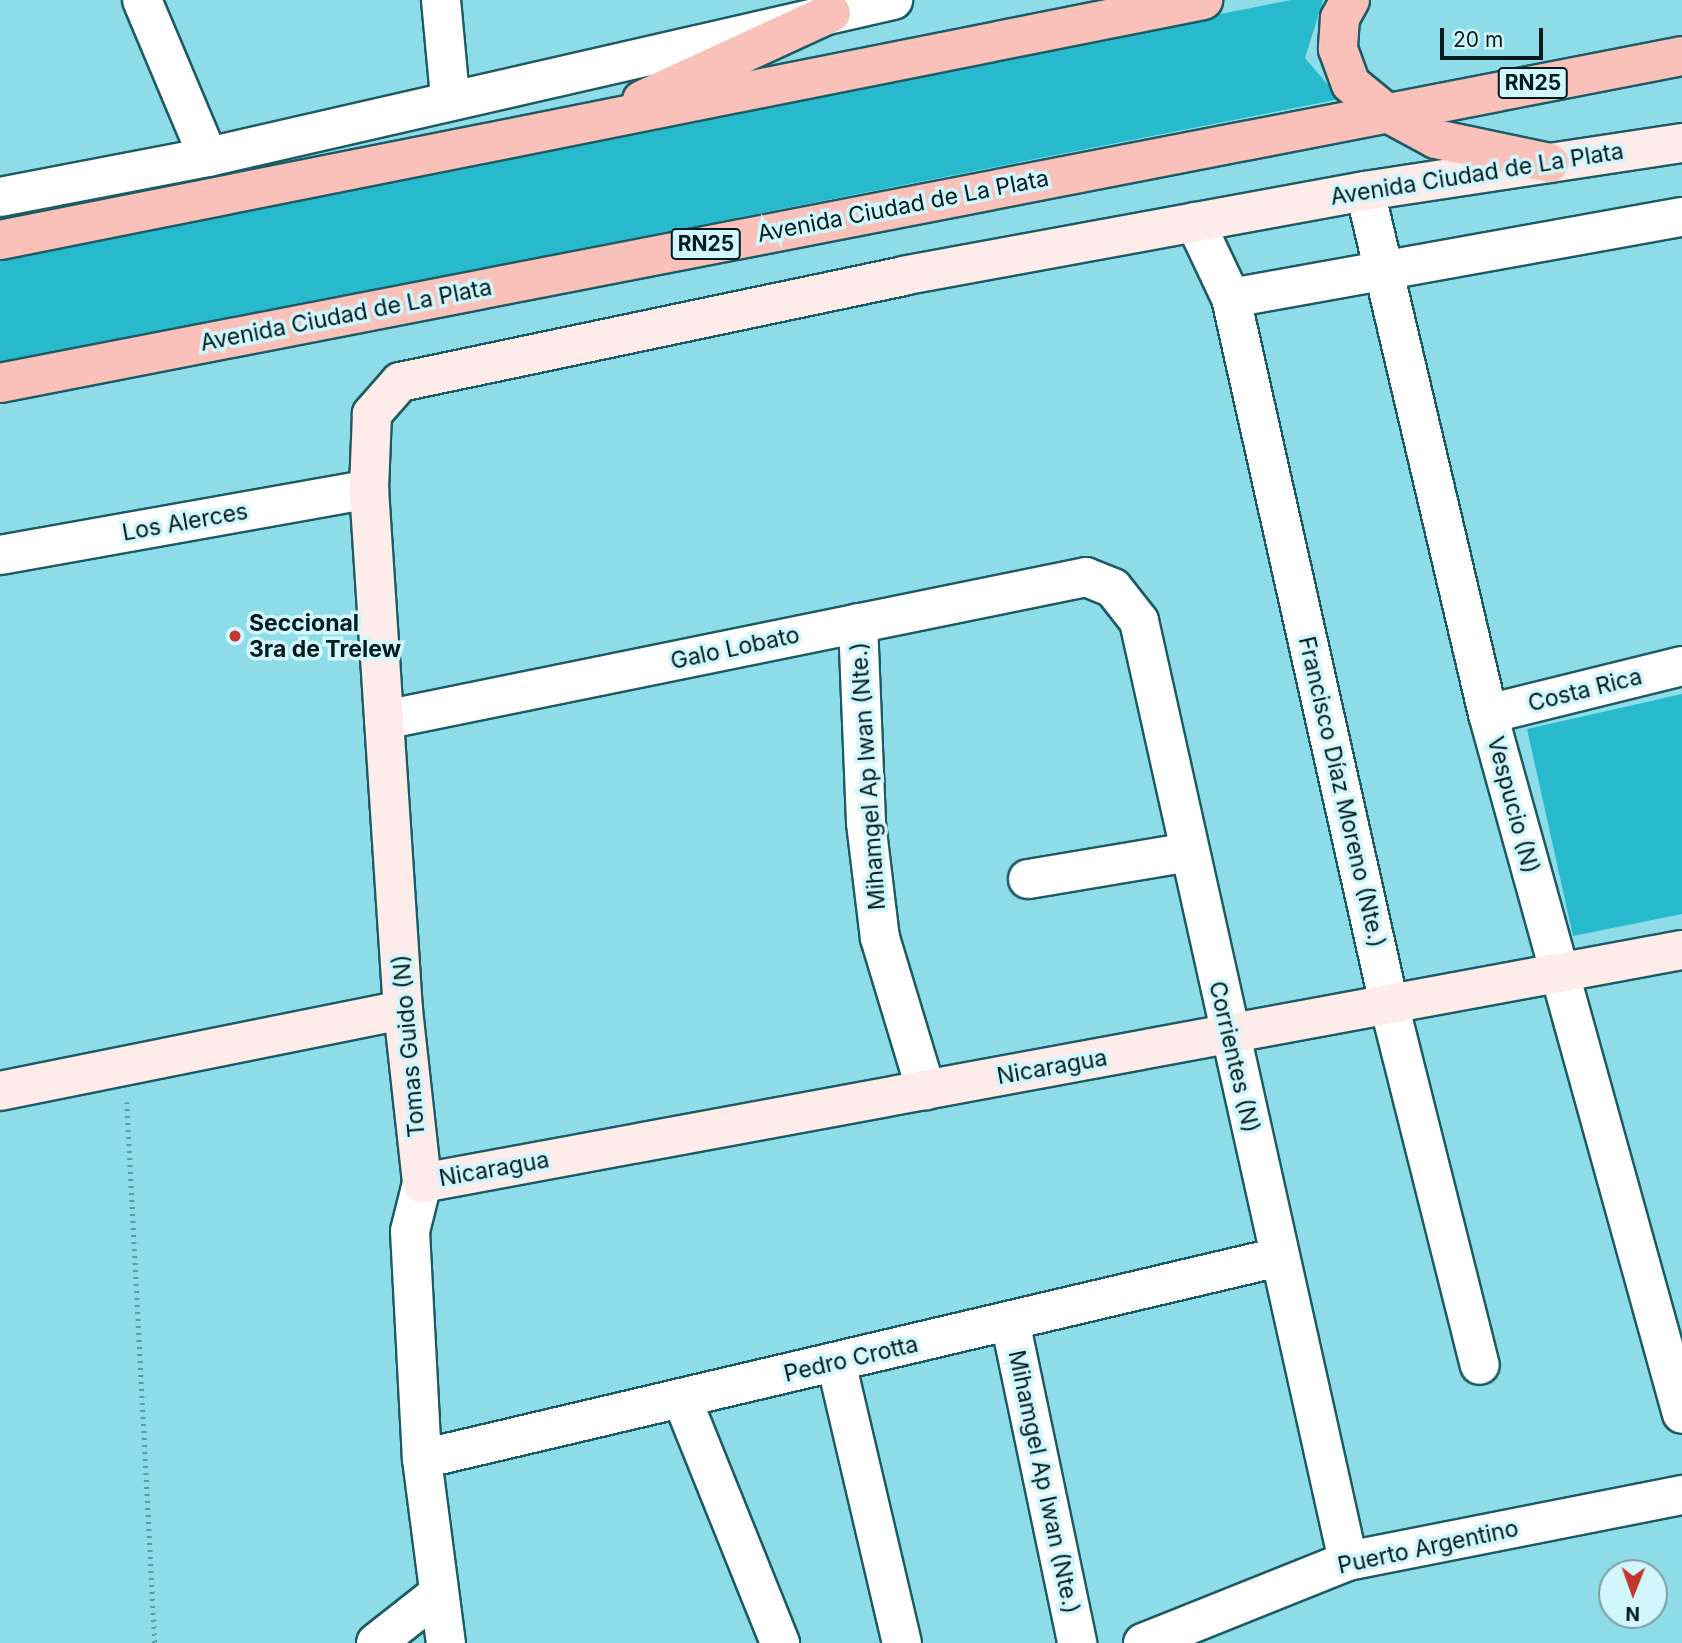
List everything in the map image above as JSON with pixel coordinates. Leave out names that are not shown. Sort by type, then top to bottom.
[{"type":"highway","points":[[0,240],[580,128],[1203,0]]},
{"type":"highway","points":[[1350,0],[1340,18],[1338,49],[1352,84],[1384,111],[1436,139],[1550,163]]},
{"type":"highway","points":[[580,128],[831,13]]},
{"type":"highway","name":"Avenida Ciudad de La Plata","points":[[9,383],[1384,111],[1682,55]]},
{"type":"street","points":[[142,0],[208,157]]},
{"type":"street","points":[[441,0],[450,97]]},
{"type":"street","points":[[0,197],[208,157],[450,97],[893,0]]},
{"type":"street","name":"Avenida Ciudad de La Plata","points":[[369,489],[372,414],[400,382],[1195,222],[1365,191],[1682,143]]},
{"type":"street","name":"Vespucio (N)","points":[[1365,191],[1386,270],[1488,714],[1682,1414]]},
{"type":"street","points":[[1231,298],[1682,216]]},
{"type":"street","name":"Francisco Díaz Moreno (Nte.)","points":[[1195,222],[1231,298],[1389,1004],[1480,1365]]},
{"type":"street","name":"Los Alerces","points":[[0,555],[369,489]]},
{"type":"street","name":"Tomas Guido (N)","points":[[369,489],[403,1010],[422,1183],[410,1231],[422,1460],[446,1643]]},
{"type":"street","name":"Galo Lobato","points":[[384,720],[1086,577]]},
{"type":"street","name":"Corrientes (N)","points":[[1086,577],[1113,588],[1139,621],[1348,1561]]},
{"type":"street","name":"Mihamgel Ap Iwan (Nte.)","points":[[858,623],[866,823],[880,938],[926,1090]]},
{"type":"street","name":"Costa Rica","points":[[1488,714],[1682,666]]},
{"type":"street","points":[[1028,879],[1189,852]]},
{"type":"street","name":"Nicaragua","points":[[422,1183],[1682,950]]},
{"type":"street","points":[[0,1091],[403,1010]]},
{"type":"street","name":"Pedro Crotta","points":[[422,1460],[1279,1257]]},
{"type":"street","name":"Mihamgel Ap Iwan (Nte.)","points":[[1010,1321],[1077,1643]]},
{"type":"street","points":[[836,1362],[902,1643]]},
{"type":"street","points":[[682,1399],[780,1643]]},
{"type":"street","name":"Puerto Argentino","points":[[1143,1643],[1348,1561],[1682,1495]]},
{"type":"street","points":[[376,1643],[438,1594]]},
{"type":"path","points":[[125,1066],[155,1643]]},
{"type":"shaded area","points":[[1291,0],[1323,0],[1305,58],[1340,99],[0,363],[0,257]]},
{"type":"shaded area","points":[[1682,694],[1682,914],[1573,936],[1527,729]]},
{"type":"place","name":"Seccional 3ra de Trelew","points":[[235,636]]}]
